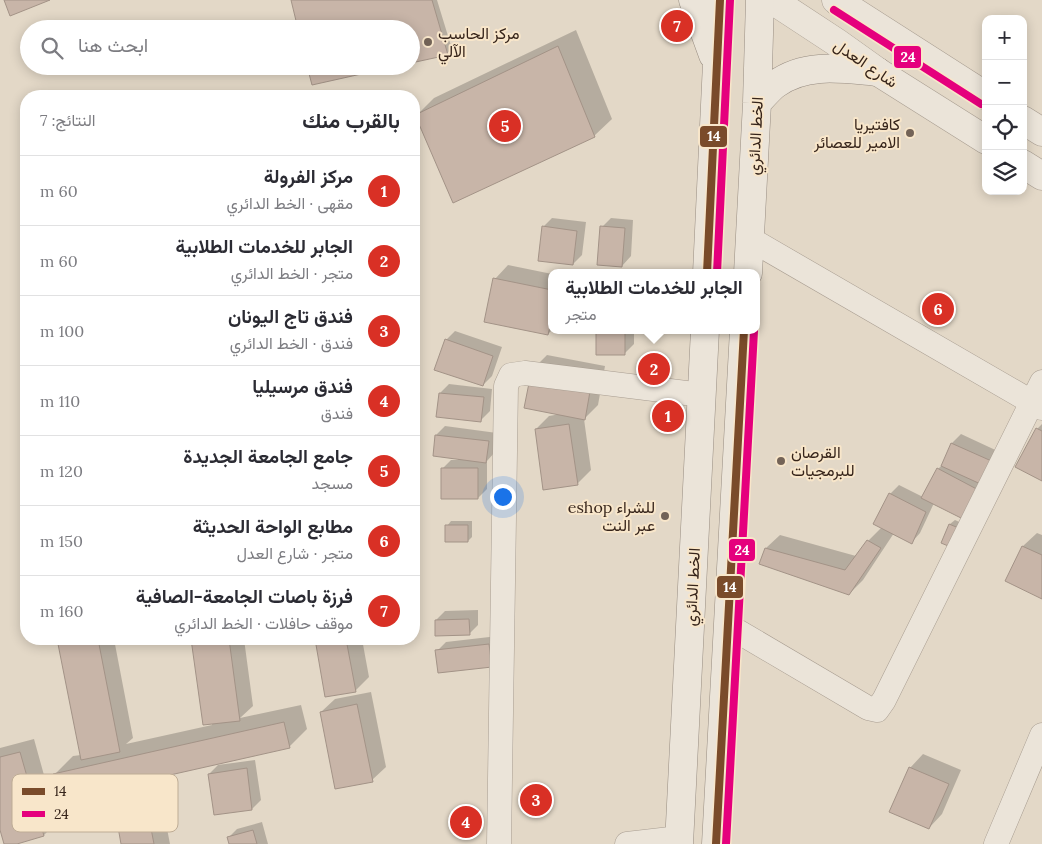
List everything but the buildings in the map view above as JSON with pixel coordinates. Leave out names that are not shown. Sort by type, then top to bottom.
[{"type":"main road","points":[[694,0],[717,68]]},
{"type":"main road","points":[[707,269],[720,0]]},
{"type":"main road","name":"الخط الدائري","points":[[748,269],[757,103],[760,0]]},
{"type":"main road","name":"شارع العدل","points":[[772,0],[878,72],[982,137]]},
{"type":"main road","points":[[838,1],[982,93]]},
{"type":"main road","points":[[757,103],[776,84],[798,72],[830,68],[878,72]]},
{"type":"main road","points":[[1027,123],[1042,132]]},
{"type":"main road","points":[[1027,167],[1042,176]]},
{"type":"main road","name":"الخط الدائري","points":[[679,841],[705,334]]},
{"type":"main road","points":[[716,844],[744,334]]},
{"type":"street","points":[[727,625],[868,708],[877,710],[884,700],[1039,397],[750,239]]},
{"type":"street","points":[[499,844],[506,386],[511,375],[525,372],[702,395]]},
{"type":"street","points":[[996,844],[1042,735]]},
{"type":"street","points":[[627,844],[679,841]]},
{"type":"transit line","name":"14","points":[[707,269],[720,0]]},
{"type":"transit line","name":"24","points":[[717,269],[730,0]]},
{"type":"transit line","name":"24","points":[[834,10],[981,104]]},
{"type":"transit line","name":"14","points":[[716,844],[744,334]]},
{"type":"transit line","name":"24","points":[[726,844],[754,334]]},
{"type":"place","name":"فرزة باصات الجامعة-الصافية","points":[[677,26]]},
{"type":"place","name":"مركز الحاسب الآلي","points":[[428,42]]},
{"type":"place","name":"جامع الجامعة الجديدة","points":[[505,126]]},
{"type":"place","name":"كافتيريا الامير للعصائر","points":[[910,133]]},
{"type":"place","name":"مطابع الواحة الحديثة","points":[[938,309]]},
{"type":"place","name":"الجابر للخدمات الطلابية","points":[[654,369]]},
{"type":"place","name":"مركز الفرولة","points":[[668,416]]},
{"type":"place","name":"القرصان للبرمجيات","points":[[781,461]]},
{"type":"place","name":"eshop للشراء عبر النت","points":[[665,516]]},
{"type":"place","name":"فندق تاج اليونان","points":[[536,800]]},
{"type":"place","name":"فندق مرسيليا","points":[[466,822]]}]
